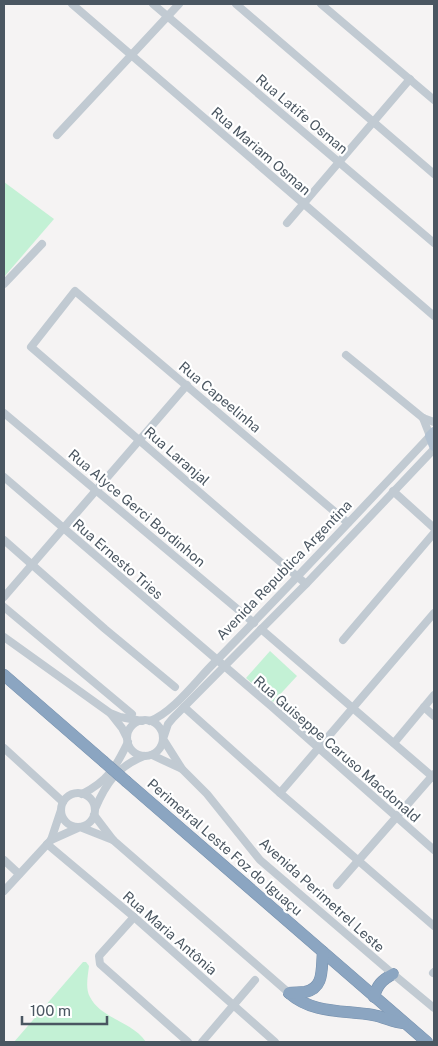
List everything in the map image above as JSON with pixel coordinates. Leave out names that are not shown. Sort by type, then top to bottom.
[{"type":"highway","name":"Perimetral Leste Foz do Iguaçu","points":[[4,675],[427,1042]]},
{"type":"highway","points":[[288,992],[307,991],[317,985],[322,975],[323,952]]},
{"type":"highway","points":[[374,997],[377,986],[383,979],[393,974]]},
{"type":"highway","points":[[288,992],[299,1000],[319,1009],[373,1015],[394,1022],[405,1023]]},
{"type":"street","name":"Rua Mariam Osman","points":[[72,4],[434,316]]},
{"type":"street","name":"Rua Latife Osman","points":[[153,4],[434,243]]},
{"type":"street","points":[[57,135],[179,4]]},
{"type":"street","points":[[236,4],[434,174]]},
{"type":"street","points":[[321,4],[434,100]]},
{"type":"street","points":[[287,223],[410,79]]},
{"type":"street","points":[[4,284],[42,244]]},
{"type":"street","name":"Rua Capeelinha","points":[[31,347],[75,291],[348,523]]},
{"type":"street","name":"Rua Laranjal","points":[[31,347],[306,584]]},
{"type":"street","points":[[346,356],[423,418],[434,422]]},
{"type":"street","points":[[4,597],[186,385]]},
{"type":"street","name":"Rua Alyce Gerci Bordinhon","points":[[4,413],[254,622]]},
{"type":"street","points":[[423,418],[433,441]]},
{"type":"street","name":"Avenida Republica Argentina","points":[[146,721],[164,714],[348,523],[433,441]]},
{"type":"street","name":"Avenida Republica Argentina","points":[[163,739],[168,724],[306,584],[393,491],[433,441]]},
{"type":"street","name":"Rua Ernesto Tries","points":[[4,477],[224,666]]},
{"type":"street","points":[[393,491],[434,528]]},
{"type":"street","points":[[343,640],[434,533]]},
{"type":"street","points":[[4,540],[105,629],[175,687]]},
{"type":"street","points":[[4,607],[132,714]]},
{"type":"street","points":[[280,793],[434,613]]},
{"type":"street","points":[[261,629],[434,776],[396,816],[337,884]]},
{"type":"street","points":[[4,637],[110,713],[120,717],[146,721],[160,728],[163,739],[159,750],[130,762],[120,770],[103,790],[90,821],[49,842],[4,891]]},
{"type":"street","name":"Rua Guiseppe Caruso Macdonald","points":[[224,666],[434,850]]},
{"type":"street","points":[[394,743],[434,695]]},
{"type":"street","points":[[184,707],[434,926]]},
{"type":"street","points":[[424,707],[434,716]]},
{"type":"street","points":[[110,713],[122,728],[134,752],[148,756]]},
{"type":"street","points":[[49,842],[62,806],[71,795],[82,794],[94,788],[112,772],[118,764],[132,727],[146,721]]},
{"type":"street","name":"Avenida Perimetrel Leste","points":[[163,739],[182,769],[207,794],[260,860],[434,1008]]},
{"type":"street","points":[[4,748],[62,806],[62,816],[66,823],[113,840]]},
{"type":"street","name":"Avenida Perimetrel Leste","points":[[148,756],[182,769]]},
{"type":"street","points":[[82,794],[91,800],[94,813],[113,840],[288,992]]},
{"type":"street","name":"Rua Maria Antônia","points":[[49,842],[275,1042]]},
{"type":"street","points":[[4,860],[19,874]]},
{"type":"street","points":[[134,917],[100,956],[100,964],[188,1042]]},
{"type":"street","points":[[202,1042],[255,980]]},
{"type":"green space","points":[[4,182],[54,219],[4,277]]},
{"type":"green space","points":[[270,651],[297,676],[273,702],[246,678]]},
{"type":"green space","points":[[83,962],[86,962],[89,966],[88,990],[95,1004],[101,1010],[133,1029],[146,1042],[14,1042]]}]
